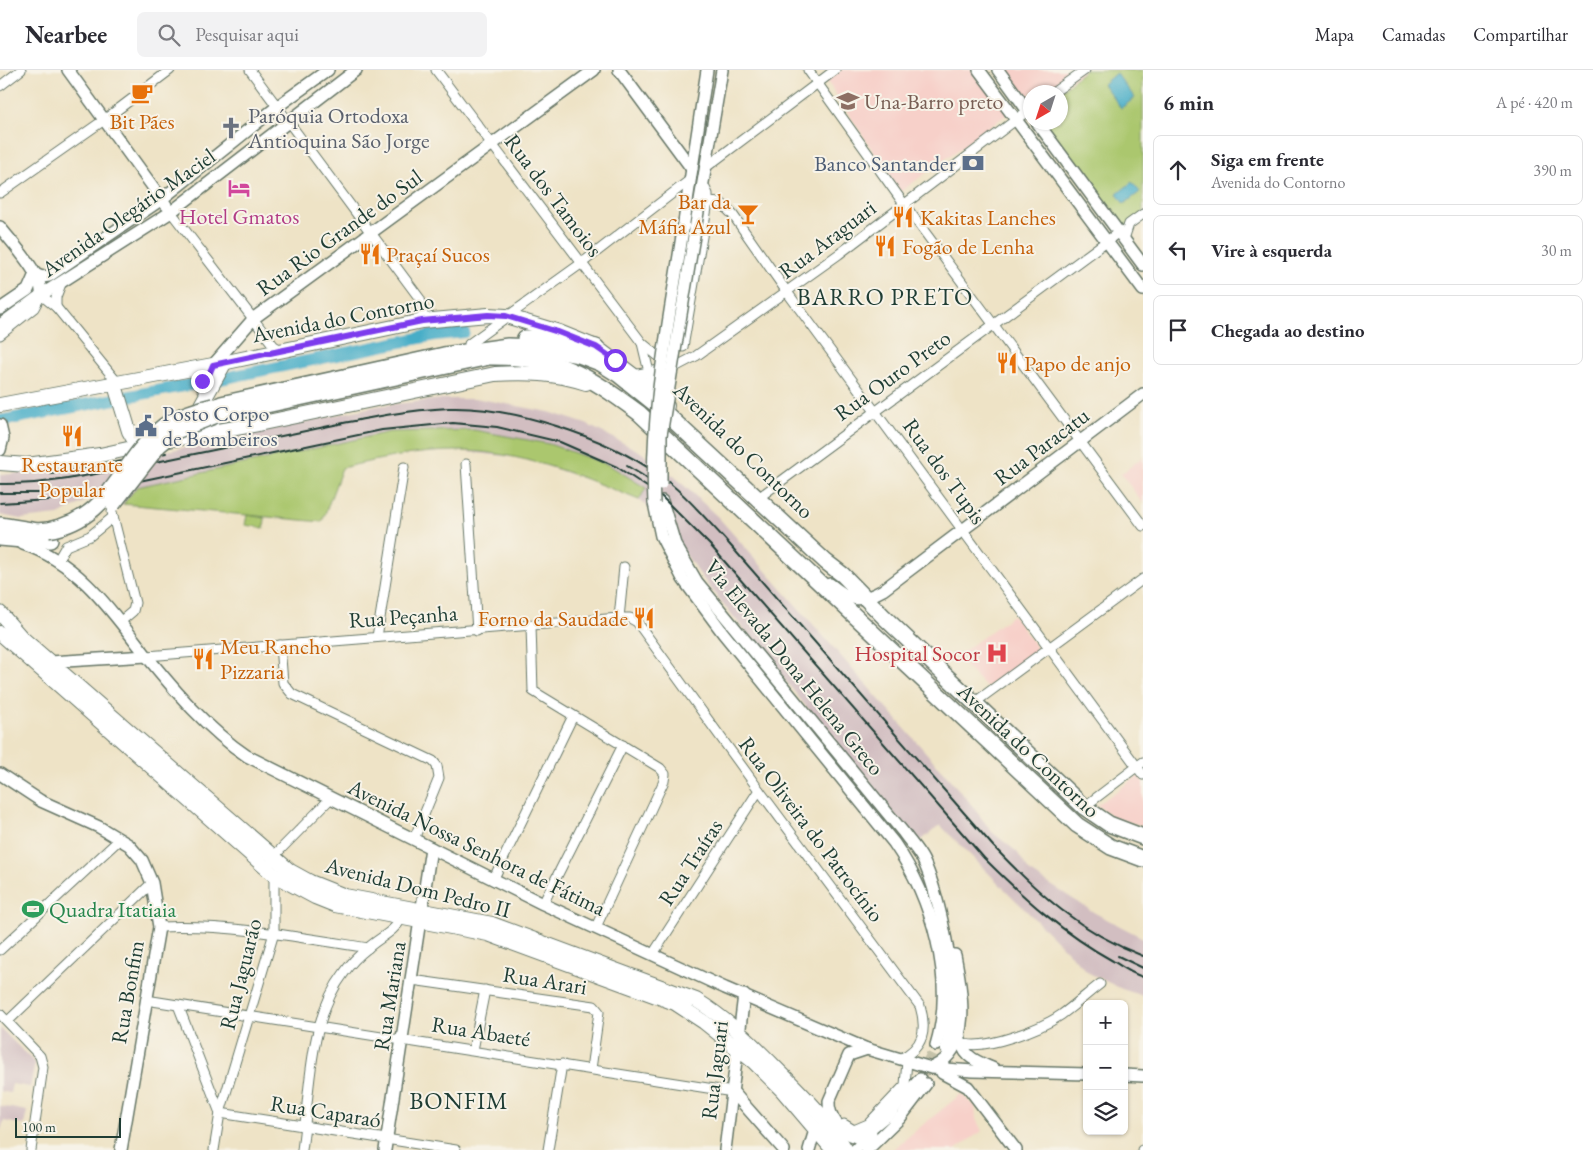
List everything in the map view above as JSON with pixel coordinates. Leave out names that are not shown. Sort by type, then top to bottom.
[{"type":"highway","points":[[444,355],[469,344],[500,338],[545,338],[596,347]]},
{"type":"highway","name":"Avenida do Contorno","points":[[5,539],[49,535],[82,518],[98,506],[139,452],[167,424],[181,416],[209,384],[520,346],[560,351],[600,364],[660,408],[826,562],[843,575],[1084,807],[1109,824],[1143,837]]},
{"type":"highway","name":"Avenida do Contorno","points":[[209,384],[489,358],[518,357],[545,360],[579,374],[610,392],[639,413],[1077,826],[1111,847],[1143,858]]},
{"type":"highway","name":"Avenida do Contorno","points":[[0,525],[37,531],[49,535]]},
{"type":"main road","points":[[68,70],[171,212]]},
{"type":"main road","name":"Avenida Olegário Maciel","points":[[0,310],[28,290],[35,274],[42,277],[49,276],[162,199],[278,106],[328,70]]},
{"type":"main road","name":"Avenida Olegário Maciel","points":[[41,295],[171,212],[288,120],[356,70]]},
{"type":"main road","name":"Rua Rio Grande do Sul","points":[[209,384],[254,318],[594,70]]},
{"type":"main road","points":[[619,70],[691,177]]},
{"type":"main road","name":"Via Elevada Dona Helena Greco","points":[[707,70],[656,411],[652,469],[658,502],[661,536],[683,579],[723,634],[894,843],[911,868],[931,919],[941,972],[943,1016],[941,1047],[952,1024],[953,999],[950,970],[936,899],[923,860],[903,832],[697,582],[675,544],[658,502],[661,435],[704,204],[703,184],[705,168],[722,70]]},
{"type":"main road","points":[[979,70],[1143,290]]},
{"type":"main road","points":[[998,70],[1023,102]]},
{"type":"main road","points":[[1043,130],[1143,265]]},
{"type":"main road","points":[[0,227],[41,285],[41,295],[0,325]]},
{"type":"main road","name":"Avenida do Contorno","points":[[0,405],[113,382],[209,384],[281,350],[422,321],[472,316],[506,316],[558,332],[596,347],[633,375],[843,575]]},
{"type":"main road","name":"Avenida do Contorno","points":[[0,464],[27,465],[138,447],[258,424],[495,374],[528,372],[564,376],[610,392]]},
{"type":"main road","points":[[113,382],[123,418],[138,447]]},
{"type":"main road","points":[[209,384],[201,404],[208,423],[258,424]]},
{"type":"main road","points":[[174,439],[209,384]]},
{"type":"main road","name":"Rua Paracatu","points":[[866,598],[883,590],[1143,394]]},
{"type":"main road","points":[[0,425],[3,438],[0,450]]},
{"type":"main road","name":"Avenida Nossa Senhora de Fátima","points":[[5,539],[42,550],[81,578],[147,656],[217,732],[234,747],[493,880],[744,996],[867,1049],[931,1068],[1083,1074]]},
{"type":"main road","points":[[813,576],[821,577],[848,598],[856,600],[866,598]]},
{"type":"main road","points":[[0,613],[21,637]]},
{"type":"main road","name":"Avenida Dom Pedro II","points":[[0,620],[272,858],[310,882],[345,896],[488,934],[661,997],[686,1009],[738,1048],[782,1090],[833,1150]]},
{"type":"main road","name":"Avenida Dom Pedro II","points":[[0,633],[274,875],[315,897],[335,905],[402,918],[422,915],[492,924],[696,1000],[739,1031],[816,1108],[846,1150]]},
{"type":"main road","name":"Rua Peçanha","points":[[50,662],[147,656]]},
{"type":"main road","name":"Rua Bonfim","points":[[0,774],[41,801],[120,838],[142,860],[152,883],[159,927],[121,1150]]},
{"type":"main road","name":"Rua Mariana","points":[[386,1145],[431,848]]},
{"type":"main road","points":[[923,860],[945,902],[963,1002],[959,1037],[951,1054],[945,1062],[931,1068]]},
{"type":"main road","name":"Rua Jaguari","points":[[725,1150],[744,996]]},
{"type":"main road","points":[[959,1037],[962,1050],[972,1060]]},
{"type":"main road","points":[[867,1049],[849,1055],[829,1100],[828,1108],[832,1118],[845,1132],[856,1137],[864,1134],[892,1111]]},
{"type":"main road","name":"Avenida Nossa Senhora de Fátima","points":[[972,1060],[997,1071]]},
{"type":"main road","points":[[931,1068],[954,1078],[968,1087],[1016,1150]]},
{"type":"main road","points":[[1128,1075],[1143,1076]]},
{"type":"main road","points":[[855,1150],[923,1082],[900,1118],[867,1150]]},
{"type":"main road","points":[[733,1092],[784,1150]]},
{"type":"main road","points":[[809,1150],[815,1130]]},
{"type":"street","points":[[0,86],[21,70]]},
{"type":"street","points":[[0,193],[104,120],[170,70]]},
{"type":"street","points":[[250,70],[373,232],[420,299],[422,321]]},
{"type":"street","name":"Rua dos Tamoios","points":[[436,70],[642,343],[659,359],[675,366]]},
{"type":"street","points":[[808,70],[904,204],[1143,526]]},
{"type":"street","points":[[705,168],[836,70]]},
{"type":"street","points":[[1064,85],[1085,70]]},
{"type":"street","name":"Rua Araguari","points":[[633,375],[675,366],[696,356],[788,292],[1023,116]]},
{"type":"street","points":[[469,344],[582,264],[691,177]]},
{"type":"street","points":[[642,343],[657,348],[664,341],[684,192],[691,177]]},
{"type":"street","name":"Rua dos Tupis","points":[[704,204],[721,203],[730,211],[1050,648],[1140,764],[1143,775]]},
{"type":"street","points":[[682,347],[704,204]]},
{"type":"street","points":[[171,212],[274,346],[281,350]]},
{"type":"street","name":"Rua Ouro Preto","points":[[761,496],[1143,214]]},
{"type":"street","points":[[1119,232],[1129,224]]},
{"type":"street","points":[[56,307],[56,297],[61,284]]},
{"type":"street","points":[[41,295],[56,307],[113,382]]},
{"type":"street","name":"Avenida Olegário Maciel","points":[[0,335],[34,308],[41,295]]},
{"type":"street","points":[[664,341],[671,348],[682,347],[690,354],[696,356]]},
{"type":"street","name":"Rua dos Tamoios","points":[[642,343],[654,393]]},
{"type":"street","points":[[466,464],[477,631]]},
{"type":"street","points":[[377,637],[404,467]]},
{"type":"street","points":[[58,560],[66,546],[90,536],[113,514],[136,603],[133,612],[120,622]]},
{"type":"street","points":[[619,618],[624,567]]},
{"type":"street","points":[[974,703],[1143,579]]},
{"type":"street","name":"Rua Peçanha","points":[[147,656],[377,637],[477,631],[619,618],[630,618],[638,622]]},
{"type":"street","name":"Rua Oliveira do Patrocínio","points":[[638,622],[759,790],[920,1006],[923,1016],[922,1035],[919,1046],[904,1060]]},
{"type":"street","points":[[531,626],[533,691],[660,768],[665,777],[596,927]]},
{"type":"street","points":[[280,645],[283,683],[292,694],[433,761],[437,766],[439,778],[414,839]]},
{"type":"street","points":[[493,880],[573,716]]},
{"type":"street","points":[[544,904],[623,745]]},
{"type":"street","points":[[1084,807],[1140,764]]},
{"type":"street","name":"Rua Traíras","points":[[653,954],[759,790]]},
{"type":"street","points":[[272,858],[332,798]]},
{"type":"street","points":[[0,950],[120,838]]},
{"type":"street","name":"Rua Jaguarão","points":[[214,1150],[220,1113],[274,933],[274,875],[272,858]]},
{"type":"street","points":[[8,1021],[152,883]]},
{"type":"street","points":[[302,1150],[318,1026],[333,988],[345,972],[368,948],[396,929],[402,918]]},
{"type":"street","points":[[159,927],[188,926],[274,933],[368,948]]},
{"type":"street","name":"Rua Arari","points":[[412,980],[596,1007],[599,1012],[591,1069]]},
{"type":"street","points":[[959,1037],[968,1046],[981,1046],[1038,1028],[1060,1015],[1100,984]]},
{"type":"street","name":"Rua Arari","points":[[473,1050],[485,990]]},
{"type":"street","name":"Rua Abaeté","points":[[146,1000],[733,1092]]},
{"type":"street","points":[[178,1005],[220,1113]]},
{"type":"street","points":[[0,1014],[40,1056],[43,1067],[31,1150]]},
{"type":"street","points":[[972,1060],[973,1053],[981,1046]]},
{"type":"street","points":[[832,1118],[854,1130],[868,1124],[904,1085],[904,1060]]},
{"type":"street","points":[[548,1150],[562,1064]]},
{"type":"street","name":"Rua Caparaó","points":[[220,1113],[305,1126],[386,1145],[456,1150]]},
{"type":"shaded area","points":[[841,70],[973,70],[1010,112],[900,192],[827,81]]},
{"type":"shaded area","points":[[1005,70],[1085,70],[1064,85],[1023,85],[1023,95]]},
{"type":"shaded area","points":[[443,399],[480,399],[549,412],[586,424],[639,451],[674,476],[719,518],[967,799],[992,832],[1017,852],[1029,871],[1095,913],[1143,938],[1143,996],[1122,989],[1089,973],[940,825],[917,844],[704,580],[678,544],[671,523],[638,500],[586,479],[522,458],[456,451],[401,455],[342,468],[322,522],[86,501],[58,515],[21,519],[0,515],[0,475],[76,468],[209,443],[377,406]]},
{"type":"shaded area","points":[[1143,457],[1143,503],[1121,474]]},
{"type":"shaded area","name":"Hospital Socor","points":[[1013,615],[1038,650],[987,688],[956,657]]},
{"type":"shaded area","points":[[1138,776],[1143,782],[1143,826],[1113,817],[1097,805]]},
{"type":"shaded area","points":[[0,1028],[35,1063],[30,1087],[12,1084],[10,1093],[0,1091]]},
{"type":"shaded area","points":[[961,1094],[975,1106],[976,1119],[982,1131],[955,1150],[892,1150]]},
{"type":"shaded area","points":[[0,1106],[27,1111],[24,1125],[4,1121],[0,1132]]},
{"type":"green space","points":[[1085,70],[1143,70],[1143,215],[1119,232],[1042,130],[1068,130],[1068,85]]},
{"type":"green space","points":[[474,430],[549,444],[609,465],[646,488],[639,500],[572,474],[526,460],[479,452],[441,451],[398,456],[342,468],[322,522],[123,504],[137,487],[390,432]]},
{"type":"green space","points":[[247,515],[265,518],[264,528],[245,525]]},
{"type":"water","points":[[1116,73],[1135,98],[1121,108],[1103,84]]},
{"type":"water","points":[[1132,182],[1140,192],[1124,204],[1117,194]]},
{"type":"waterway","points":[[0,421],[225,378],[434,335],[464,332]]},
{"type":"tunnel","points":[[920,1079],[936,1045]]},
{"type":"railway","points":[[0,484],[20,484],[79,477],[365,419],[432,409],[474,409],[501,412],[529,418],[585,436],[635,460],[656,473],[683,495],[723,537],[1010,864],[1044,896],[1080,923],[1099,935],[1143,956]]},
{"type":"railway","points":[[0,503],[49,500],[382,430],[453,423],[497,427],[560,442],[617,467],[662,497],[711,546],[984,858],[1029,901],[1061,927],[1124,968],[1143,977]]},
{"type":"railway","points":[[51,474],[166,453]]},
{"type":"railway","points":[[627,466],[658,487]]},
{"type":"railway","points":[[0,493],[45,493]]},
{"type":"railway","points":[[1118,956],[1143,968]]},
{"type":"place","name":"Bit Pães","points":[[142,93]]},
{"type":"place","name":"Una-Barro preto","points":[[848,101]]},
{"type":"place","name":"Paróquia Ortodoxa Antioquina São Jorge","points":[[231,128]]},
{"type":"place","name":"Banco Santander","points":[[973,163]]},
{"type":"place","name":"Hotel Gmatos","points":[[239,188]]},
{"type":"place","name":"Bar da Máfia Azul","points":[[748,214]]},
{"type":"place","name":"Kakitas Lanches","points":[[903,217]]},
{"type":"place","name":"Fogão de Lenha","points":[[885,246]]},
{"type":"place","name":"Praçaí Sucos","points":[[370,254]]},
{"type":"place","name":"Papo de anjo","points":[[1007,363]]},
{"type":"place","name":"Posto Corpo de Bombeiros","points":[[146,426]]},
{"type":"place","name":"Restaurante Popular","points":[[72,436]]},
{"type":"place","name":"Forno da Saudade","points":[[644,618]]},
{"type":"place","name":"Hospital Socor","points":[[997,653]]},
{"type":"place","name":"Meu Rancho Pizzaria","points":[[203,659]]},
{"type":"place","name":"Quadra Itatiaia","points":[[33,909]]},
{"type":"district","name":"BARRO PRETO","points":[[885,297]]},
{"type":"district","name":"BONFIM","points":[[459,1101]]},
{"type":"route","points":[[202,381],[204,386],[213,365],[422,321],[488,315],[506,316],[558,332],[596,347],[615,360]]}]
